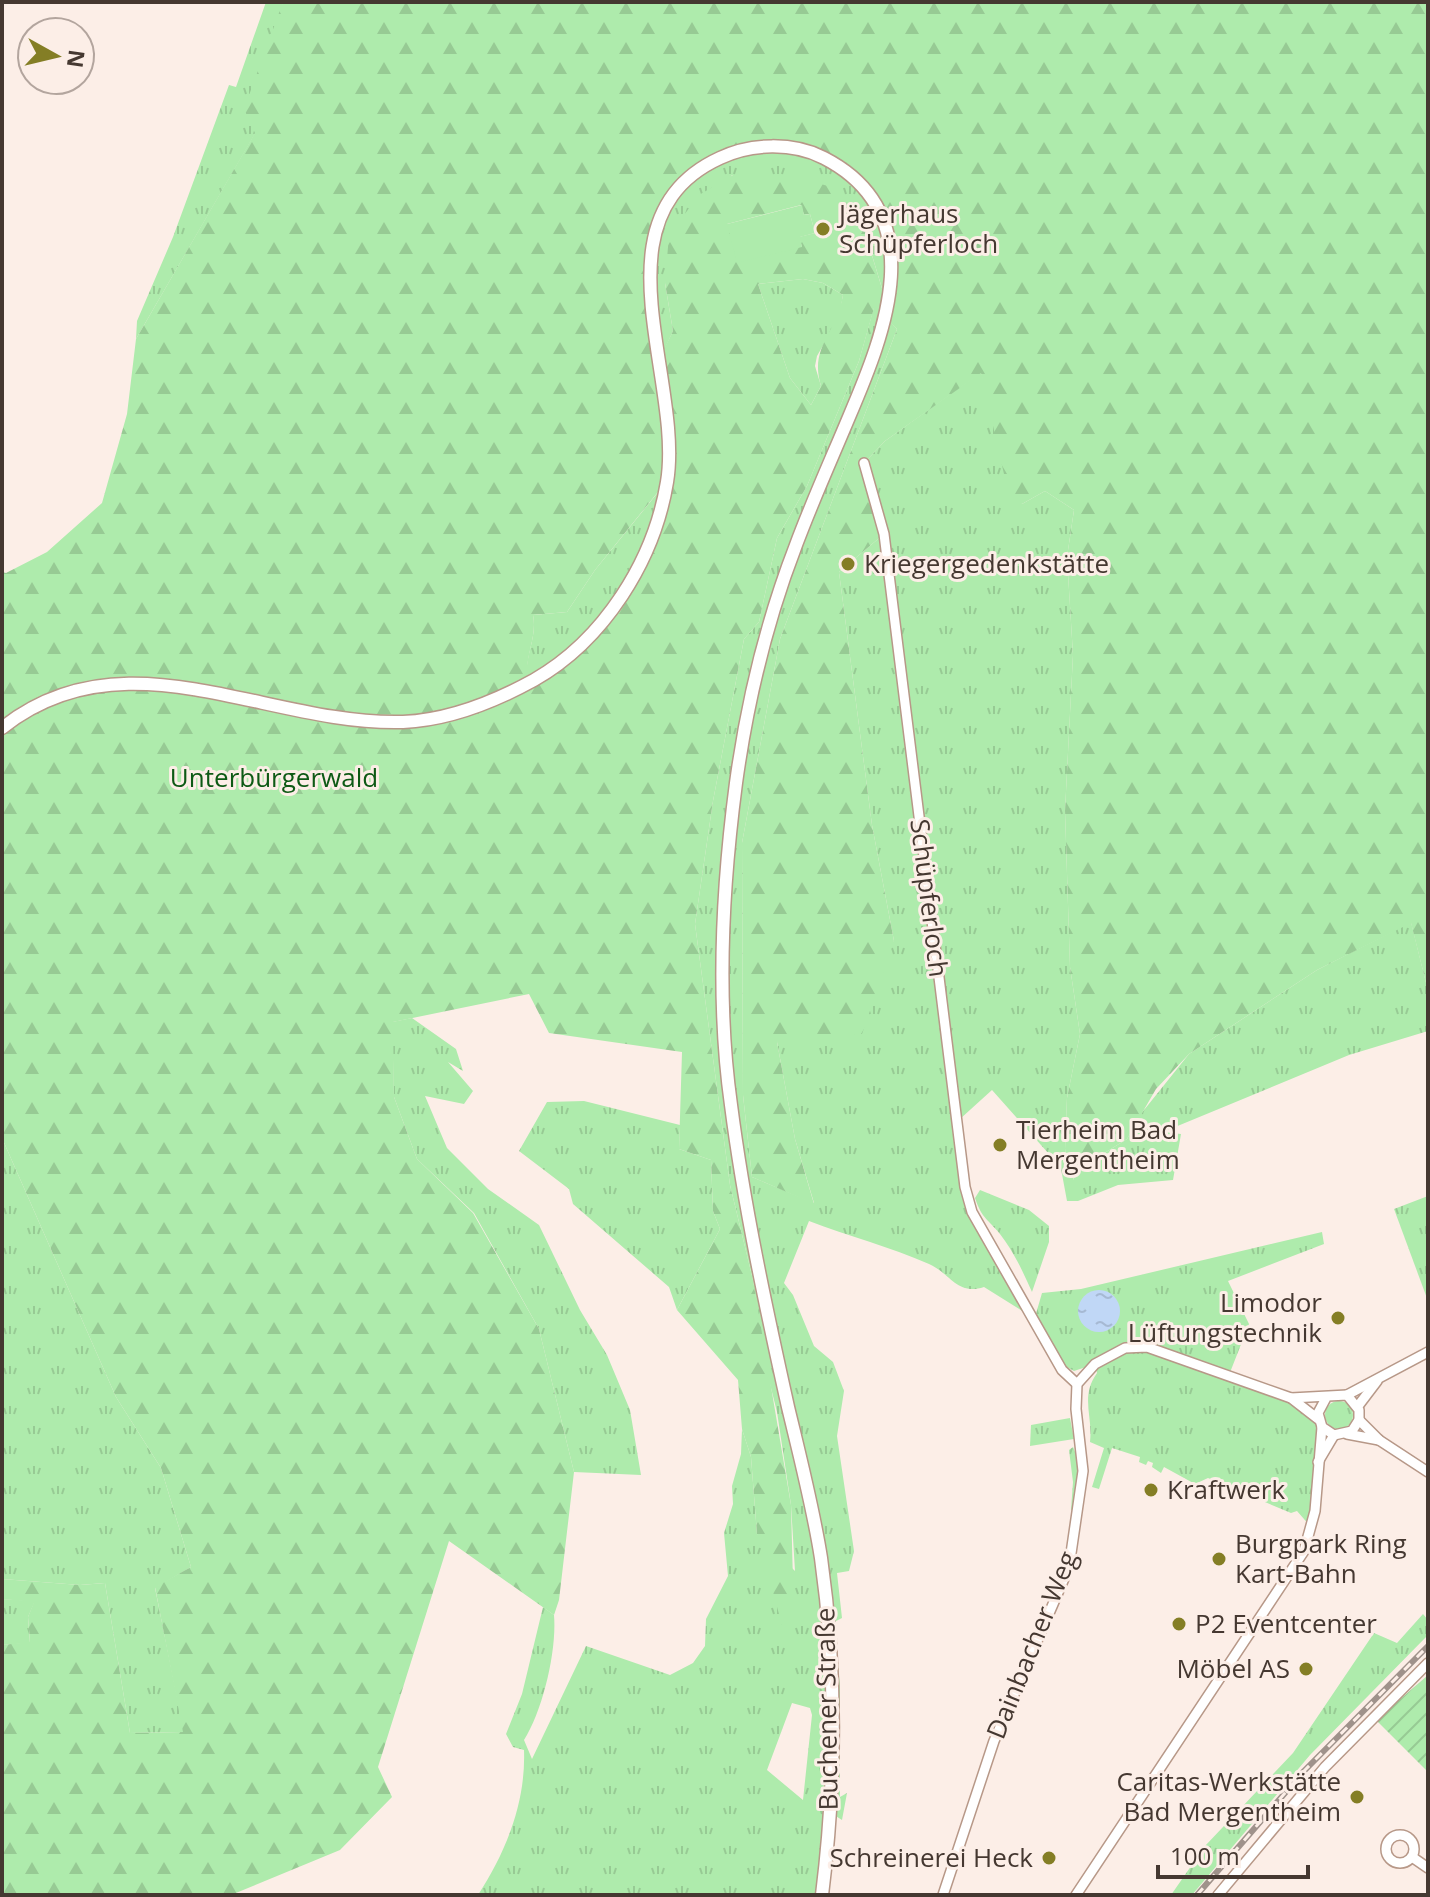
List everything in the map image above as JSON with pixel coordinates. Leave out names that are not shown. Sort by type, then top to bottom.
[{"type":"main road","name":"Buchener Straße","points":[[2,728],[27,708],[71,691],[129,683],[183,685],[316,715],[406,722],[483,705],[551,669],[593,633],[639,567],[668,480],[670,436],[650,308],[650,252],[665,207],[684,183],[713,160],[744,149],[774,146],[802,150],[827,159],[852,178],[875,203],[891,255],[888,308],[873,364],[794,549],[757,674],[737,774],[725,875],[723,932],[722,989],[729,1098],[750,1218],[822,1572],[833,1732],[829,1833],[822,1895]]},
{"type":"street","name":"Schüpferloch","points":[[864,463],[884,534],[965,1187],[972,1212],[1062,1370],[1077,1384]]},
{"type":"street","points":[[1077,1384],[1095,1364],[1125,1348],[1147,1347],[1291,1398],[1326,1398],[1336,1394],[1347,1395],[1428,1352]]},
{"type":"street","points":[[1378,1378],[1358,1406],[1359,1420],[1379,1440],[1428,1472]]},
{"type":"street","name":"Dainbacher Weg","points":[[943,1895],[994,1741],[1069,1567],[1083,1471],[1076,1409],[1077,1384]]},
{"type":"street","points":[[1347,1395],[1358,1406]]},
{"type":"street","points":[[1291,1398],[1334,1435],[1347,1434],[1379,1440]]},
{"type":"street","points":[[1076,1895],[1304,1551],[1315,1511],[1319,1408],[1326,1398]]},
{"type":"street","points":[[1347,1434],[1359,1420]]},
{"type":"street","points":[[1318,1462],[1334,1435]]},
{"type":"street","points":[[1218,1895],[1325,1767],[1428,1663]]},
{"type":"street","points":[[1412,1857],[1428,1868]]},
{"type":"green space","points":[[266,2],[283,2],[256,132],[136,339],[137,321],[173,237],[229,85],[236,87]]},
{"type":"green space","name":"Unterbürgerwald","points":[[283,2],[1428,2],[1428,991],[1411,923],[1317,970],[1189,1054],[1156,1089],[1127,1139],[1077,1170],[1072,1182],[1065,1149],[1067,1098],[1080,1034],[1070,967],[1065,811],[1073,655],[1067,557],[1074,510],[1045,491],[1022,504],[1009,496],[981,373],[885,441],[864,463],[884,534],[839,572],[872,825],[894,941],[862,1034],[777,1042],[795,1139],[814,1204],[752,1177],[743,1095],[742,843],[780,639],[897,329],[874,308],[859,361],[807,486],[777,538],[759,622],[744,639],[713,801],[695,924],[730,1185],[753,1280],[791,1505],[794,1621],[782,1625],[757,1534],[751,1457],[742,1429],[738,1380],[677,1310],[720,1229],[713,1211],[711,1160],[679,1149],[682,1052],[549,1033],[529,994],[393,1022],[394,1097],[417,1159],[473,1213],[539,1329],[574,1472],[559,1600],[554,1615],[449,1541],[378,1767],[392,1797],[340,1850],[231,1895],[2,1895],[2,1645],[30,1642],[28,1617],[34,1602],[2,1599],[2,1579],[80,1585],[105,1583],[130,1733],[183,1732],[155,1587],[191,1567],[161,1468],[116,1397],[2,1138],[2,572],[6,573],[47,552],[102,503],[127,414],[136,339],[255,133],[244,109]],"holes":[[[744,149],[802,150],[852,178],[885,228],[887,305],[864,229],[838,189],[790,175],[733,175],[699,195],[669,235],[665,283],[673,331],[659,359],[650,253],[684,183]],[[801,205],[804,215],[810,214],[815,233],[799,237],[802,247],[727,224]],[[803,279],[823,283],[843,295],[818,361],[821,386],[811,405],[790,378],[758,284]],[[666,482],[639,567],[575,650],[529,682],[527,666],[534,632],[533,615],[567,612],[595,570]]]},
{"type":"green space","points":[[744,149],[802,150],[852,178],[885,228],[888,308],[864,229],[732,175],[665,283],[673,331],[659,361],[650,252],[684,183]]},
{"type":"green space","points":[[802,205],[804,215],[810,214],[815,233],[800,237],[802,247],[737,263],[727,224]]},
{"type":"green space","points":[[803,279],[823,283],[843,295],[839,318],[817,356],[815,366],[821,386],[811,405],[790,378],[758,284]]},
{"type":"green space","points":[[874,307],[897,329],[780,639],[742,843],[743,1095],[752,1177],[814,1203],[795,1139],[777,1042],[894,941],[872,825],[839,572],[884,534],[864,463],[885,441],[981,372],[1022,504],[1045,491],[1074,510],[1067,557],[1073,655],[1065,811],[1070,967],[1080,1034],[1067,1098],[1065,1149],[1073,1180],[1077,1170],[1127,1139],[1140,1115],[1189,1054],[1317,970],[1411,922],[1428,991],[1428,1031],[1349,1055],[1163,1132],[1181,1134],[1173,1180],[1118,1185],[1078,1201],[1067,1201],[1059,1158],[1057,1163],[992,1090],[960,1119],[972,1212],[1035,1317],[1042,1293],[1081,1289],[1322,1232],[1324,1244],[1228,1281],[1249,1324],[1229,1375],[1291,1398],[1318,1419],[1311,1527],[1297,1511],[1291,1513],[1208,1478],[1195,1484],[1164,1467],[1161,1473],[1152,1467],[1153,1463],[1148,1461],[1146,1465],[1139,1462],[1140,1457],[1112,1448],[1099,1489],[1092,1487],[1104,1448],[1090,1442],[1088,1398],[1097,1373],[1095,1364],[1074,1371],[1065,1366],[1035,1319],[984,1287],[960,1286],[929,1264],[809,1221],[784,1283],[793,1295],[814,1346],[833,1362],[844,1391],[837,1436],[854,1551],[849,1571],[837,1573],[842,1618],[834,1622],[840,1686],[840,1797],[847,1793],[842,1820],[831,1813],[822,1895],[478,1895],[497,1862],[518,1807],[524,1750],[513,1747],[506,1734],[522,1694],[543,1607],[554,1615],[553,1645],[543,1696],[524,1740],[532,1759],[586,1646],[670,1675],[693,1663],[705,1646],[706,1619],[728,1576],[724,1533],[733,1504],[732,1486],[741,1454],[742,1429],[751,1457],[757,1534],[795,1571],[791,1505],[777,1412],[765,1364],[753,1280],[730,1185],[695,924],[713,801],[744,639],[759,622],[777,538],[807,486],[859,361]],"holes":[[[792,1703],[810,1708],[812,1715],[803,1800],[767,1770]]]},
{"type":"green space","points":[[668,480],[639,567],[593,633],[528,683],[533,615],[567,612],[595,570]]},
{"type":"green space","points":[[412,1018],[456,1049],[463,1071],[448,1062],[473,1091],[464,1104],[425,1096],[447,1148],[488,1189],[539,1225],[580,1310],[607,1355],[630,1410],[641,1475],[574,1472],[539,1329],[474,1213],[417,1159],[394,1097],[392,1022]]},
{"type":"green space","points":[[584,1101],[680,1125],[679,1149],[711,1160],[713,1211],[720,1229],[677,1310],[669,1287],[573,1204],[569,1189],[519,1151],[547,1102]]},
{"type":"green space","points":[[2,1138],[116,1397],[161,1468],[191,1567],[155,1588],[184,1732],[130,1733],[105,1583],[80,1585],[2,1579]]},
{"type":"green space","points":[[980,1190],[1029,1210],[1049,1226],[1049,1242],[1032,1292],[1010,1248],[980,1210],[975,1198]]},
{"type":"green space","points":[[1428,1196],[1428,1301],[1394,1209]]},
{"type":"green space","points":[[1339,1401],[1349,1405],[1353,1415],[1349,1425],[1339,1429],[1329,1425],[1325,1415],[1329,1405]]},
{"type":"green space","points":[[1070,1418],[1074,1439],[1030,1446],[1031,1425]]},
{"type":"green space","points":[[1073,1447],[1083,1471],[1079,1513],[1071,1510],[1073,1482],[1069,1450]]},
{"type":"green space","points":[[2,1599],[35,1601],[28,1617],[30,1643],[2,1645]]},
{"type":"green space","points":[[1423,1614],[1428,1620],[1428,1635],[1310,1755],[1192,1895],[1171,1895],[1205,1846],[1293,1753],[1374,1633],[1397,1643]]},
{"type":"green space","points":[[1428,1677],[1428,1772],[1376,1720]]},
{"type":"water","points":[[1099,1290],[1114,1296],[1120,1311],[1114,1326],[1099,1332],[1084,1326],[1078,1311],[1084,1296]]},
{"type":"railway","points":[[1197,1895],[1304,1771],[1428,1646]]},
{"type":"place","name":"Jägerhaus Schüpferloch","points":[[823,229]]},
{"type":"place","name":"Kriegergedenkstätte","points":[[848,564]]},
{"type":"place","name":"Tierheim Bad Mergentheim","points":[[1000,1145]]},
{"type":"place","name":"Limodor Lüftungstechnik","points":[[1338,1318]]},
{"type":"place","name":"Kraftwerk","points":[[1151,1490]]},
{"type":"place","name":"Burgpark Ring Kart-Bahn","points":[[1219,1559]]},
{"type":"place","name":"P2 Eventcenter","points":[[1179,1624]]},
{"type":"place","name":"Möbel AS","points":[[1306,1669]]},
{"type":"place","name":"Caritas-Werkstätte Bad Mergentheim","points":[[1357,1797]]},
{"type":"place","name":"Schreinerei Heck","points":[[1049,1858]]}]
